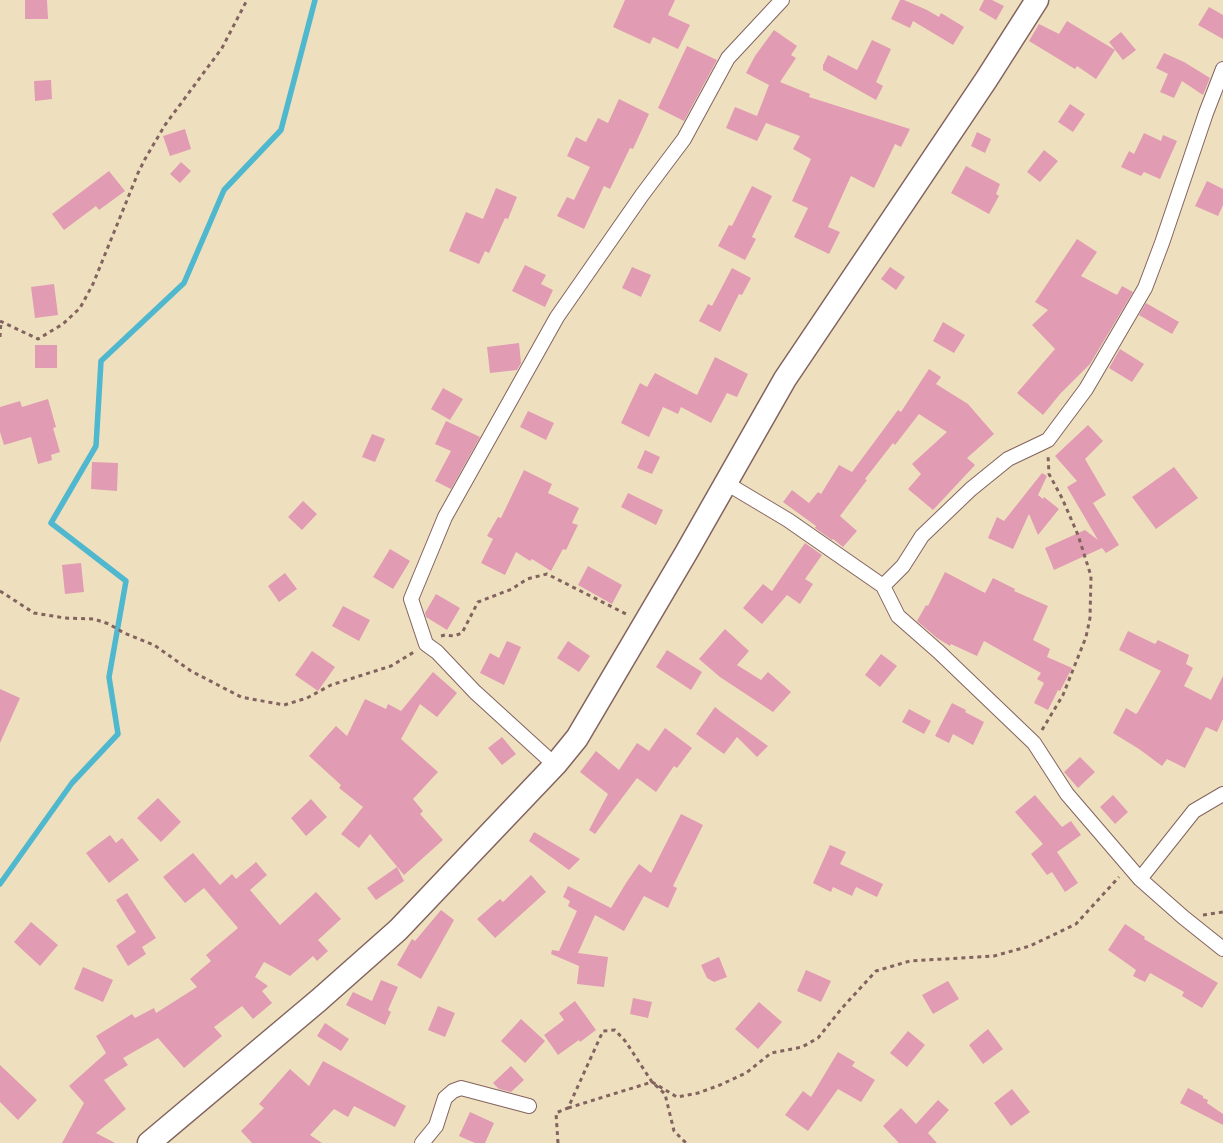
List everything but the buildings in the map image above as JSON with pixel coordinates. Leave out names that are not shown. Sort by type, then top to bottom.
[{"type":"main road","points":[[149,1143],[319,1000],[398,930],[555,766],[577,738],[785,379],[986,80],[1037,0]]},
{"type":"street","points":[[555,766],[475,692],[437,652],[426,644],[411,599],[445,517],[558,317],[684,139],[728,58],[782,0]]},
{"type":"street","points":[[883,586],[902,566],[922,536],[971,489],[1008,459],[1048,440],[1086,389],[1145,288],[1223,69]]},
{"type":"street","points":[[726,483],[788,520],[883,586],[898,616],[939,652],[1034,743],[1068,794],[1140,879],[1223,949]]},
{"type":"street","points":[[1140,879],[1194,811],[1223,794]]},
{"type":"street","points":[[422,1143],[436,1126],[445,1098],[453,1091],[461,1088],[529,1106]]},
{"type":"path","points":[[0,337],[0,321],[38,339],[63,324],[80,308],[93,284],[145,159],[165,125],[222,48],[248,0]]},
{"type":"path","points":[[1034,743],[1063,696],[1086,637],[1090,618],[1091,576],[1078,535],[1049,474],[1048,440]]},
{"type":"path","points":[[0,591],[34,613],[65,618],[94,619],[109,624],[154,646],[191,671],[241,697],[284,705],[307,698],[331,685],[391,666],[426,644],[445,635],[454,636],[462,633],[478,602],[512,589],[527,579],[547,574],[644,624]]},
{"type":"path","points":[[558,1143],[556,1113],[652,1082],[677,1097],[698,1094],[746,1073],[771,1053],[802,1048],[818,1038],[876,971],[910,962],[994,956],[1030,946],[1076,924],[1130,867]]},
{"type":"path","points":[[568,1108],[603,1031],[614,1030],[626,1042],[652,1082],[665,1094],[674,1131],[686,1143]]},
{"type":"waterway","points":[[0,884],[72,783],[118,734],[109,677],[126,581],[51,523],[96,446],[101,361],[184,283],[224,190],[281,130],[315,0]]}]
